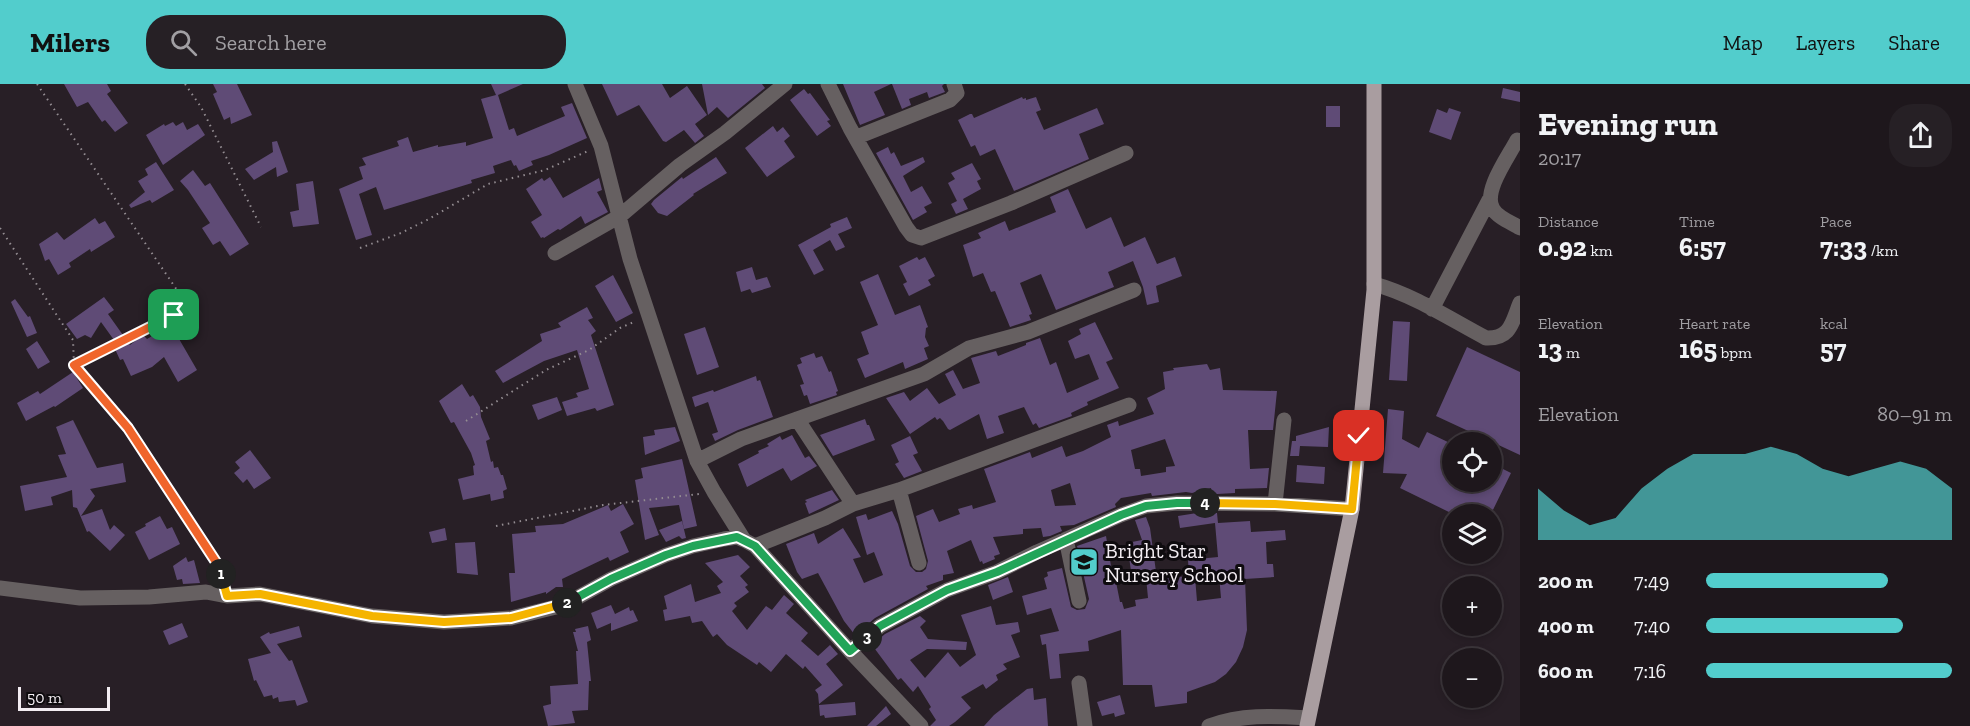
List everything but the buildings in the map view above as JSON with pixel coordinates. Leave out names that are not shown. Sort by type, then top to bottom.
[{"type":"main road","points":[[1308,722],[1352,509],[1374,284],[1374,84]]},
{"type":"street","points":[[575,84],[601,146],[630,259],[697,461],[714,492],[750,543],[921,726]]},
{"type":"street","points":[[555,253],[620,216],[680,165],[725,133],[785,84]]},
{"type":"street","points":[[828,84],[906,227],[912,235],[921,238],[1011,203],[1126,153]]},
{"type":"street","points":[[857,137],[950,100],[957,93],[954,84]]},
{"type":"street","points":[[1432,309],[1489,200],[1491,189],[1517,140]]},
{"type":"street","points":[[1489,200],[1493,211],[1520,228]]},
{"type":"street","points":[[1374,284],[1391,289],[1486,338],[1498,339],[1507,333],[1520,303]]},
{"type":"street","points":[[697,461],[732,443],[797,418],[924,374],[969,348],[1028,332],[1134,290]]},
{"type":"street","points":[[0,588],[80,598],[149,597],[206,592],[227,596],[260,594],[372,616],[414,621],[444,622],[511,618],[564,604],[611,579],[666,555],[693,546],[731,538],[750,543],[825,518],[853,504],[899,490],[1129,405]]},
{"type":"street","points":[[797,418],[853,504]]},
{"type":"street","points":[[1275,504],[1284,420]]},
{"type":"street","points":[[899,490],[919,563]]},
{"type":"street","points":[[850,651],[880,626],[947,590],[997,572],[1066,539],[1146,506],[1177,503],[1275,504],[1352,509]]},
{"type":"street","points":[[1066,539],[1079,601]]},
{"type":"street","points":[[1079,683],[1086,726]]},
{"type":"street","points":[[1209,726],[1231,719],[1262,716],[1308,722]]},
{"type":"path","points":[[37,84],[179,293],[180,298],[178,310],[174,315],[74,365]]},
{"type":"path","points":[[185,84],[201,107],[261,226]]},
{"type":"path","points":[[360,248],[401,233],[488,184],[545,170],[601,146]]},
{"type":"path","points":[[0,228],[73,340],[74,365],[134,437],[220,568],[227,596]]},
{"type":"path","points":[[466,421],[546,370],[589,350],[620,328],[648,315]]},
{"type":"path","points":[[496,526],[603,504],[714,492]]},
{"type":"place","name":"Bright Star Nursery School","points":[[1084,562]]},
{"type":"route","points":[[174,315],[74,365],[128,428],[220,568],[227,596],[260,594],[372,616],[414,621],[444,622],[511,618],[537,612],[564,604],[611,579],[666,555],[693,546],[737,537],[755,546],[850,651],[880,626],[947,590],[1016,564],[1037,552],[1146,506],[1177,503],[1275,504],[1352,509],[1359,436]]}]
